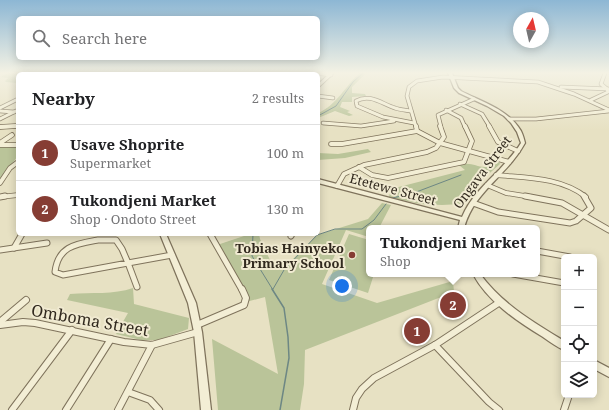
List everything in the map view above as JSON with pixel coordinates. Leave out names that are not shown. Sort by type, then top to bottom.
[{"type":"street","points":[[408,92],[414,124],[417,131]]},
{"type":"street","name":"Ongava Street","points":[[462,225],[463,219],[473,203],[487,185],[509,162],[523,143],[510,119],[498,109],[474,99],[463,92]]},
{"type":"street","points":[[569,92],[591,100],[609,110]]},
{"type":"street","points":[[591,100],[608,92]]},
{"type":"street","points":[[320,96],[333,98]]},
{"type":"street","points":[[411,111],[396,108],[368,98],[363,98],[356,101],[357,106],[369,112],[414,124]]},
{"type":"street","points":[[337,186],[344,174],[359,167],[427,152],[434,149],[444,137],[437,116],[446,110],[474,99]]},
{"type":"street","points":[[0,109],[16,100]]},
{"type":"street","points":[[460,104],[482,114],[497,141],[518,151]]},
{"type":"street","points":[[0,109],[16,111]]},
{"type":"street","points":[[359,167],[376,176],[392,178],[462,163],[465,161],[472,141],[462,119],[446,110]]},
{"type":"street","points":[[510,119],[536,119],[609,110]]},
{"type":"street","points":[[0,119],[16,111]]},
{"type":"street","points":[[323,123],[361,126],[395,120]]},
{"type":"street","points":[[0,127],[16,126]]},
{"type":"street","points":[[331,144],[342,144],[417,131],[440,143],[509,162]]},
{"type":"street","points":[[0,144],[12,135]]},
{"type":"street","points":[[0,144],[16,145]]},
{"type":"street","points":[[0,183],[10,168],[16,164]]},
{"type":"street","points":[[473,203],[498,212],[572,223],[591,208],[590,201],[584,194],[572,187],[562,184],[496,175]]},
{"type":"street","name":"Etetewe Street","points":[[320,182],[463,219]]},
{"type":"street","points":[[487,185],[506,193],[559,202],[583,214],[609,230]]},
{"type":"street","points":[[0,197],[16,195]]},
{"type":"street","points":[[14,248],[21,236]]},
{"type":"street","points":[[164,236],[189,294],[198,328],[206,410]]},
{"type":"street","name":"Omboma Street","points":[[0,324],[23,322],[35,323],[112,339],[152,345],[198,328],[241,307],[244,305],[246,298],[239,283],[211,236]]},
{"type":"street","points":[[137,287],[128,263],[119,241],[113,239],[67,247],[63,251],[55,268],[55,272],[63,275],[128,263],[172,255]]},
{"type":"street","points":[[0,250],[47,243]]},
{"type":"street","points":[[540,252],[561,255]]},
{"type":"street","points":[[479,277],[500,302],[530,325],[561,344]]},
{"type":"street","points":[[530,277],[561,282]]},
{"type":"street","points":[[0,324],[26,300]]},
{"type":"street","points":[[353,410],[356,398],[362,389],[374,378],[435,345],[500,302]]},
{"type":"street","points":[[12,410],[72,330]]},
{"type":"street","points":[[66,410],[112,339]]},
{"type":"street","points":[[118,410],[152,345]]},
{"type":"street","points":[[435,345],[489,402],[499,410]]},
{"type":"street","points":[[597,366],[609,373]]},
{"type":"street","points":[[128,392],[152,401],[157,404],[159,410]]},
{"type":"street","points":[[564,410],[568,398]]},
{"type":"green space","points":[[343,92],[365,94],[366,96],[352,97],[352,102],[342,102],[340,107],[350,111],[347,112],[353,115],[349,116],[335,111],[320,117],[320,112],[325,110]]},
{"type":"green space","points":[[0,147],[16,147],[16,159],[0,179]]},
{"type":"green space","points":[[368,149],[371,152],[345,158],[320,160],[320,153],[338,154]]},
{"type":"green space","points":[[499,162],[500,164],[475,186],[462,192],[458,199],[461,204],[421,204],[389,197],[391,189],[465,170],[459,165],[470,164],[487,167]]},
{"type":"green space","points":[[382,203],[391,205],[381,225],[366,225],[366,236],[346,230],[322,284],[377,303],[453,281],[454,292],[305,350],[304,384],[300,410],[218,410],[212,339],[278,374],[265,297],[246,302],[217,245],[244,236],[259,236],[270,260],[281,264],[290,262],[316,236],[320,236],[320,234],[368,219]]},
{"type":"green space","points":[[349,234],[366,239],[366,277],[373,277],[368,293],[329,280]]},
{"type":"green space","points":[[133,288],[134,304],[189,318],[188,329],[159,340],[141,340],[116,334],[128,313],[67,300],[70,294],[110,292]]},
{"type":"waterway","points":[[320,115],[336,106],[346,92]]},
{"type":"waterway","points":[[392,198],[411,194],[461,175]]},
{"type":"waterway","points":[[367,225],[374,220],[386,204]]},
{"type":"waterway","points":[[320,234],[335,229],[362,229],[366,226]]},
{"type":"waterway","points":[[253,236],[252,256],[273,290]]},
{"type":"waterway","points":[[273,289],[284,270],[316,236]]},
{"type":"waterway","points":[[272,289],[284,308],[288,337],[289,358],[280,410]]},
{"type":"place","name":"Tobias Hainyeko Primary School","points":[[352,255]]},
{"type":"place","name":"Tukondjeni Market","points":[[453,305]]},
{"type":"place","name":"Usave Shoprite","points":[[417,331]]}]
